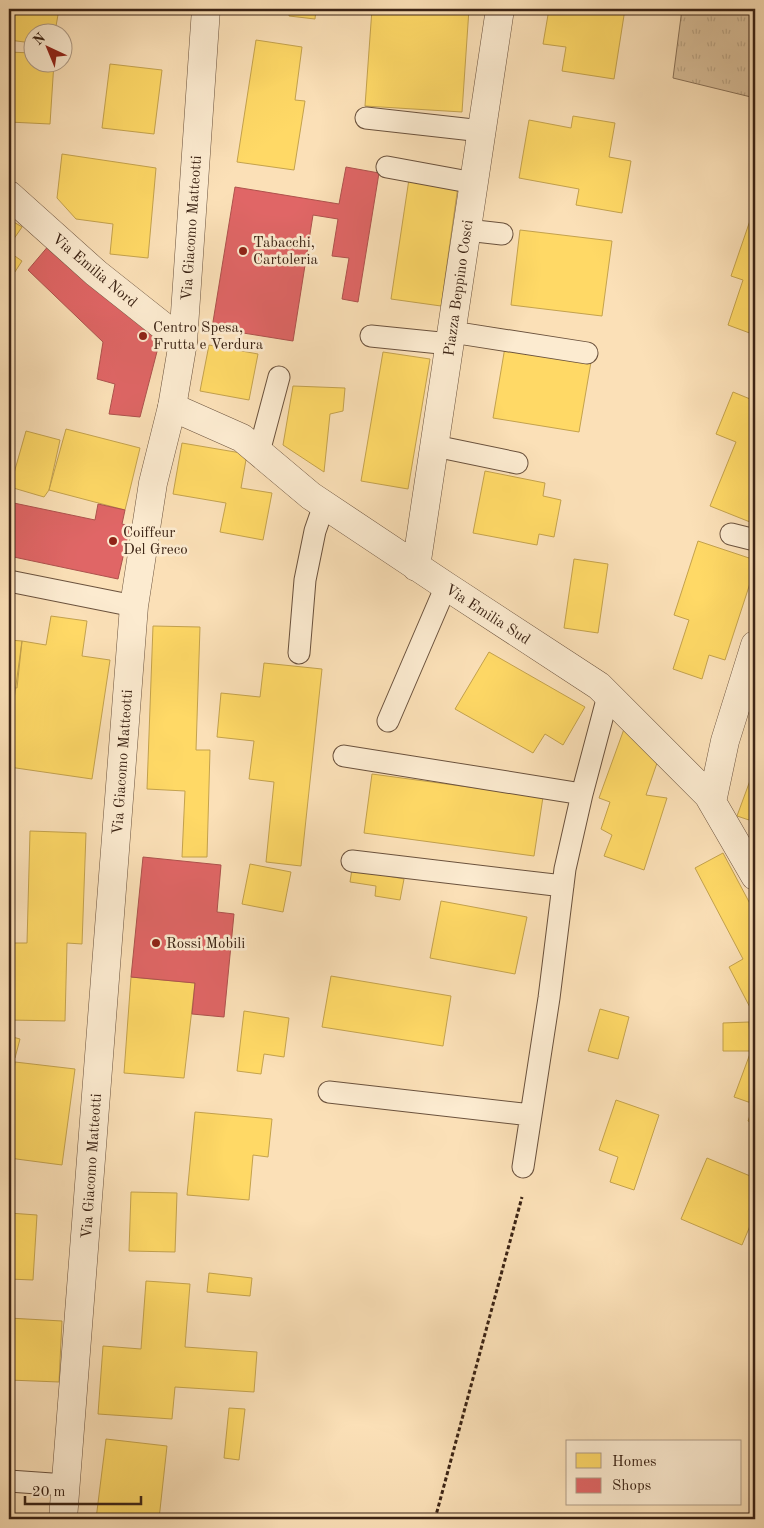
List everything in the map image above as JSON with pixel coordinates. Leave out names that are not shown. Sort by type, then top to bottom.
[{"type":"street","name":"Via Giacomo Matteotti","points":[[63,1519],[134,606],[153,483],[172,407],[184,342],[206,9]]},
{"type":"street","name":"Piazza Beppino Cosci","points":[[416,567],[500,9]]},
{"type":"street","name":"Via Emilia Nord","points":[[9,195],[96,273],[184,342]]},
{"type":"street","name":"Via Emilia Sud","points":[[172,407],[242,438],[311,496],[599,686],[708,795],[755,876]]},
{"type":"street","points":[[712,802],[725,740],[755,645]]},
{"type":"lane","points":[[366,118],[482,131]]},
{"type":"lane","points":[[387,167],[474,183]]},
{"type":"lane","points":[[467,230],[502,234]]},
{"type":"lane","points":[[371,336],[451,338],[587,352]]},
{"type":"lane","points":[[259,452],[279,377]]},
{"type":"lane","points":[[435,446],[517,463]]},
{"type":"lane","points":[[299,653],[305,580],[315,531],[324,505]]},
{"type":"lane","points":[[731,534],[755,540]]},
{"type":"lane","points":[[9,581],[134,606]]},
{"type":"lane","points":[[388,721],[446,586]]},
{"type":"lane","points":[[523,1167],[565,869],[582,794],[608,696]]},
{"type":"lane","points":[[344,756],[582,794]]},
{"type":"lane","points":[[352,861],[563,886]]},
{"type":"lane","points":[[329,1092],[531,1115]]},
{"type":"lane","points":[[9,1481],[66,1485]]},
{"type":"path","points":[[435,1519],[523,1193],[523,1167]]},
{"type":"green space","points":[[682,9],[755,9],[755,98],[673,78]]},
{"type":"building: Homes","points":[[9,9],[59,9],[57,22],[22,22],[22,42],[9,40]]},
{"type":"building: Homes","points":[[289,9],[316,9],[315,19],[289,16]]},
{"type":"building: Homes","points":[[372,9],[469,9],[462,112],[365,106]]},
{"type":"building: Homes","points":[[549,9],[625,9],[614,79],[562,71],[566,47],[543,44]]},
{"type":"building: Homes","points":[[256,40],[302,47],[295,100],[305,101],[294,170],[237,162]]},
{"type":"building: Homes","points":[[9,52],[22,53],[22,72],[53,72],[50,124],[9,122]]},
{"type":"building: Homes","points":[[110,64],[162,70],[154,134],[102,128]]},
{"type":"building: Homes","points":[[573,116],[615,123],[609,157],[631,161],[622,213],[576,205],[579,189],[519,178],[529,120],[571,128]]},
{"type":"building: Homes","points":[[62,154],[156,168],[148,258],[110,254],[113,224],[76,219],[57,198]]},
{"type":"building: Homes","points":[[409,179],[458,186],[441,306],[391,299]]},
{"type":"building: Homes","points":[[755,206],[755,335],[728,325],[743,280],[731,276]]},
{"type":"building: Homes","points":[[9,219],[22,227],[9,246]]},
{"type":"building: Homes","points":[[520,230],[612,241],[602,316],[511,305]]},
{"type":"building: Homes","points":[[9,252],[22,261],[9,281]]},
{"type":"building: Homes","points":[[209,345],[258,354],[249,400],[200,391]]},
{"type":"building: Homes","points":[[505,347],[591,362],[579,432],[493,418]]},
{"type":"building: Homes","points":[[383,352],[430,359],[408,489],[361,481]]},
{"type":"building: Homes","points":[[293,386],[345,388],[343,411],[330,414],[324,472],[283,445]]},
{"type":"building: Homes","points":[[733,392],[755,401],[755,524],[710,506],[736,442],[716,434]]},
{"type":"building: Homes","points":[[66,429],[140,448],[125,510],[49,490]]},
{"type":"building: Homes","points":[[26,431],[60,440],[49,490],[44,497],[10,487]]},
{"type":"building: Homes","points":[[182,443],[247,454],[241,488],[272,493],[263,540],[220,532],[226,503],[173,494]]},
{"type":"building: Homes","points":[[485,471],[545,483],[543,496],[561,500],[554,537],[539,534],[537,545],[473,533]]},
{"type":"building: Homes","points":[[698,541],[755,560],[755,568],[725,660],[709,655],[702,679],[673,669],[689,620],[674,615]]},
{"type":"building: Homes","points":[[574,559],[608,564],[598,633],[564,628]]},
{"type":"building: Homes","points":[[51,616],[87,621],[82,656],[110,660],[92,779],[9,767],[9,736],[22,641],[46,645]]},
{"type":"building: Homes","points":[[153,626],[200,627],[196,750],[210,750],[207,857],[182,857],[185,791],[147,789]]},
{"type":"building: Homes","points":[[9,640],[22,641],[17,688],[9,687]]},
{"type":"building: Homes","points":[[489,652],[585,707],[563,745],[545,734],[533,753],[455,709]]},
{"type":"building: Homes","points":[[264,663],[322,669],[301,866],[266,862],[274,782],[249,779],[254,741],[217,737],[221,693],[260,697]]},
{"type":"building: Homes","points":[[624,729],[657,763],[646,795],[667,798],[644,870],[604,856],[612,835],[601,829],[610,802],[599,798]]},
{"type":"building: Homes","points":[[755,767],[755,822],[737,816]]},
{"type":"building: Homes","points":[[372,774],[543,797],[534,856],[364,833]]},
{"type":"building: Homes","points":[[30,831],[86,833],[82,944],[67,943],[65,1021],[9,1020],[9,943],[27,943]]},
{"type":"building: Homes","points":[[723,853],[755,913],[755,1017],[729,967],[743,959],[695,868]]},
{"type":"building: Homes","points":[[250,864],[291,872],[283,912],[242,904]]},
{"type":"building: Homes","points":[[352,869],[404,879],[400,900],[375,896],[376,886],[350,882]]},
{"type":"building: Homes","points":[[441,901],[527,917],[515,974],[430,958]]},
{"type":"building: Homes","points":[[331,976],[451,996],[443,1046],[322,1027]]},
{"type":"building: Homes","points":[[131,977],[195,983],[184,1078],[124,1073]]},
{"type":"building: Homes","points":[[600,1009],[629,1017],[618,1059],[588,1051]]},
{"type":"building: Homes","points":[[244,1011],[289,1018],[284,1057],[264,1054],[261,1074],[237,1071]]},
{"type":"building: Homes","points":[[749,1022],[751,1051],[723,1051],[723,1023]]},
{"type":"building: Homes","points":[[9,1036],[20,1039],[15,1058],[9,1056]]},
{"type":"building: Homes","points":[[751,1051],[755,1052],[755,1124],[748,1121],[754,1104],[734,1097]]},
{"type":"building: Homes","points":[[15,1062],[75,1069],[62,1165],[9,1158],[9,1114]]},
{"type":"building: Homes","points":[[616,1100],[659,1115],[634,1190],[610,1182],[618,1157],[599,1150]]},
{"type":"building: Homes","points":[[195,1112],[272,1119],[268,1157],[253,1155],[249,1200],[187,1195]]},
{"type":"building: Homes","points":[[707,1158],[755,1178],[755,1214],[742,1245],[681,1219]]},
{"type":"building: Homes","points":[[131,1192],[177,1193],[175,1252],[129,1251]]},
{"type":"building: Homes","points":[[9,1213],[37,1215],[33,1280],[9,1279]]},
{"type":"building: Homes","points":[[209,1273],[252,1278],[250,1296],[207,1292]]},
{"type":"building: Homes","points":[[146,1281],[190,1284],[185,1347],[257,1352],[254,1392],[175,1387],[172,1419],[98,1414],[103,1346],[141,1349]]},
{"type":"building: Homes","points":[[9,1318],[62,1321],[59,1382],[9,1380]]},
{"type":"building: Homes","points":[[229,1408],[245,1409],[239,1460],[224,1458]]},
{"type":"building: Homes","points":[[106,1439],[167,1446],[159,1519],[96,1519]]},
{"type":"building: Shops","points":[[346,167],[379,173],[358,302],[342,299],[349,258],[332,256],[338,219],[313,215],[293,341],[212,328],[235,187],[339,204]]},
{"type":"building: Shops","points":[[50,244],[160,340],[140,417],[109,414],[115,384],[97,379],[103,342],[28,270]]},
{"type":"building: Shops","points":[[9,502],[95,520],[98,504],[125,510],[122,524],[130,526],[118,579],[9,556]]},
{"type":"building: Shops","points":[[143,857],[221,865],[217,912],[234,914],[224,1017],[192,1014],[195,983],[131,977]]},
{"type":"place","name":"Tabacchi, Cartoleria","points":[[243,251]]},
{"type":"place","name":"Centro Spesa, Frutta e Verdura","points":[[143,336]]},
{"type":"place","name":"Coiffeur Del Greco","points":[[113,541]]},
{"type":"place","name":"Rossi Mobili","points":[[156,943]]}]
